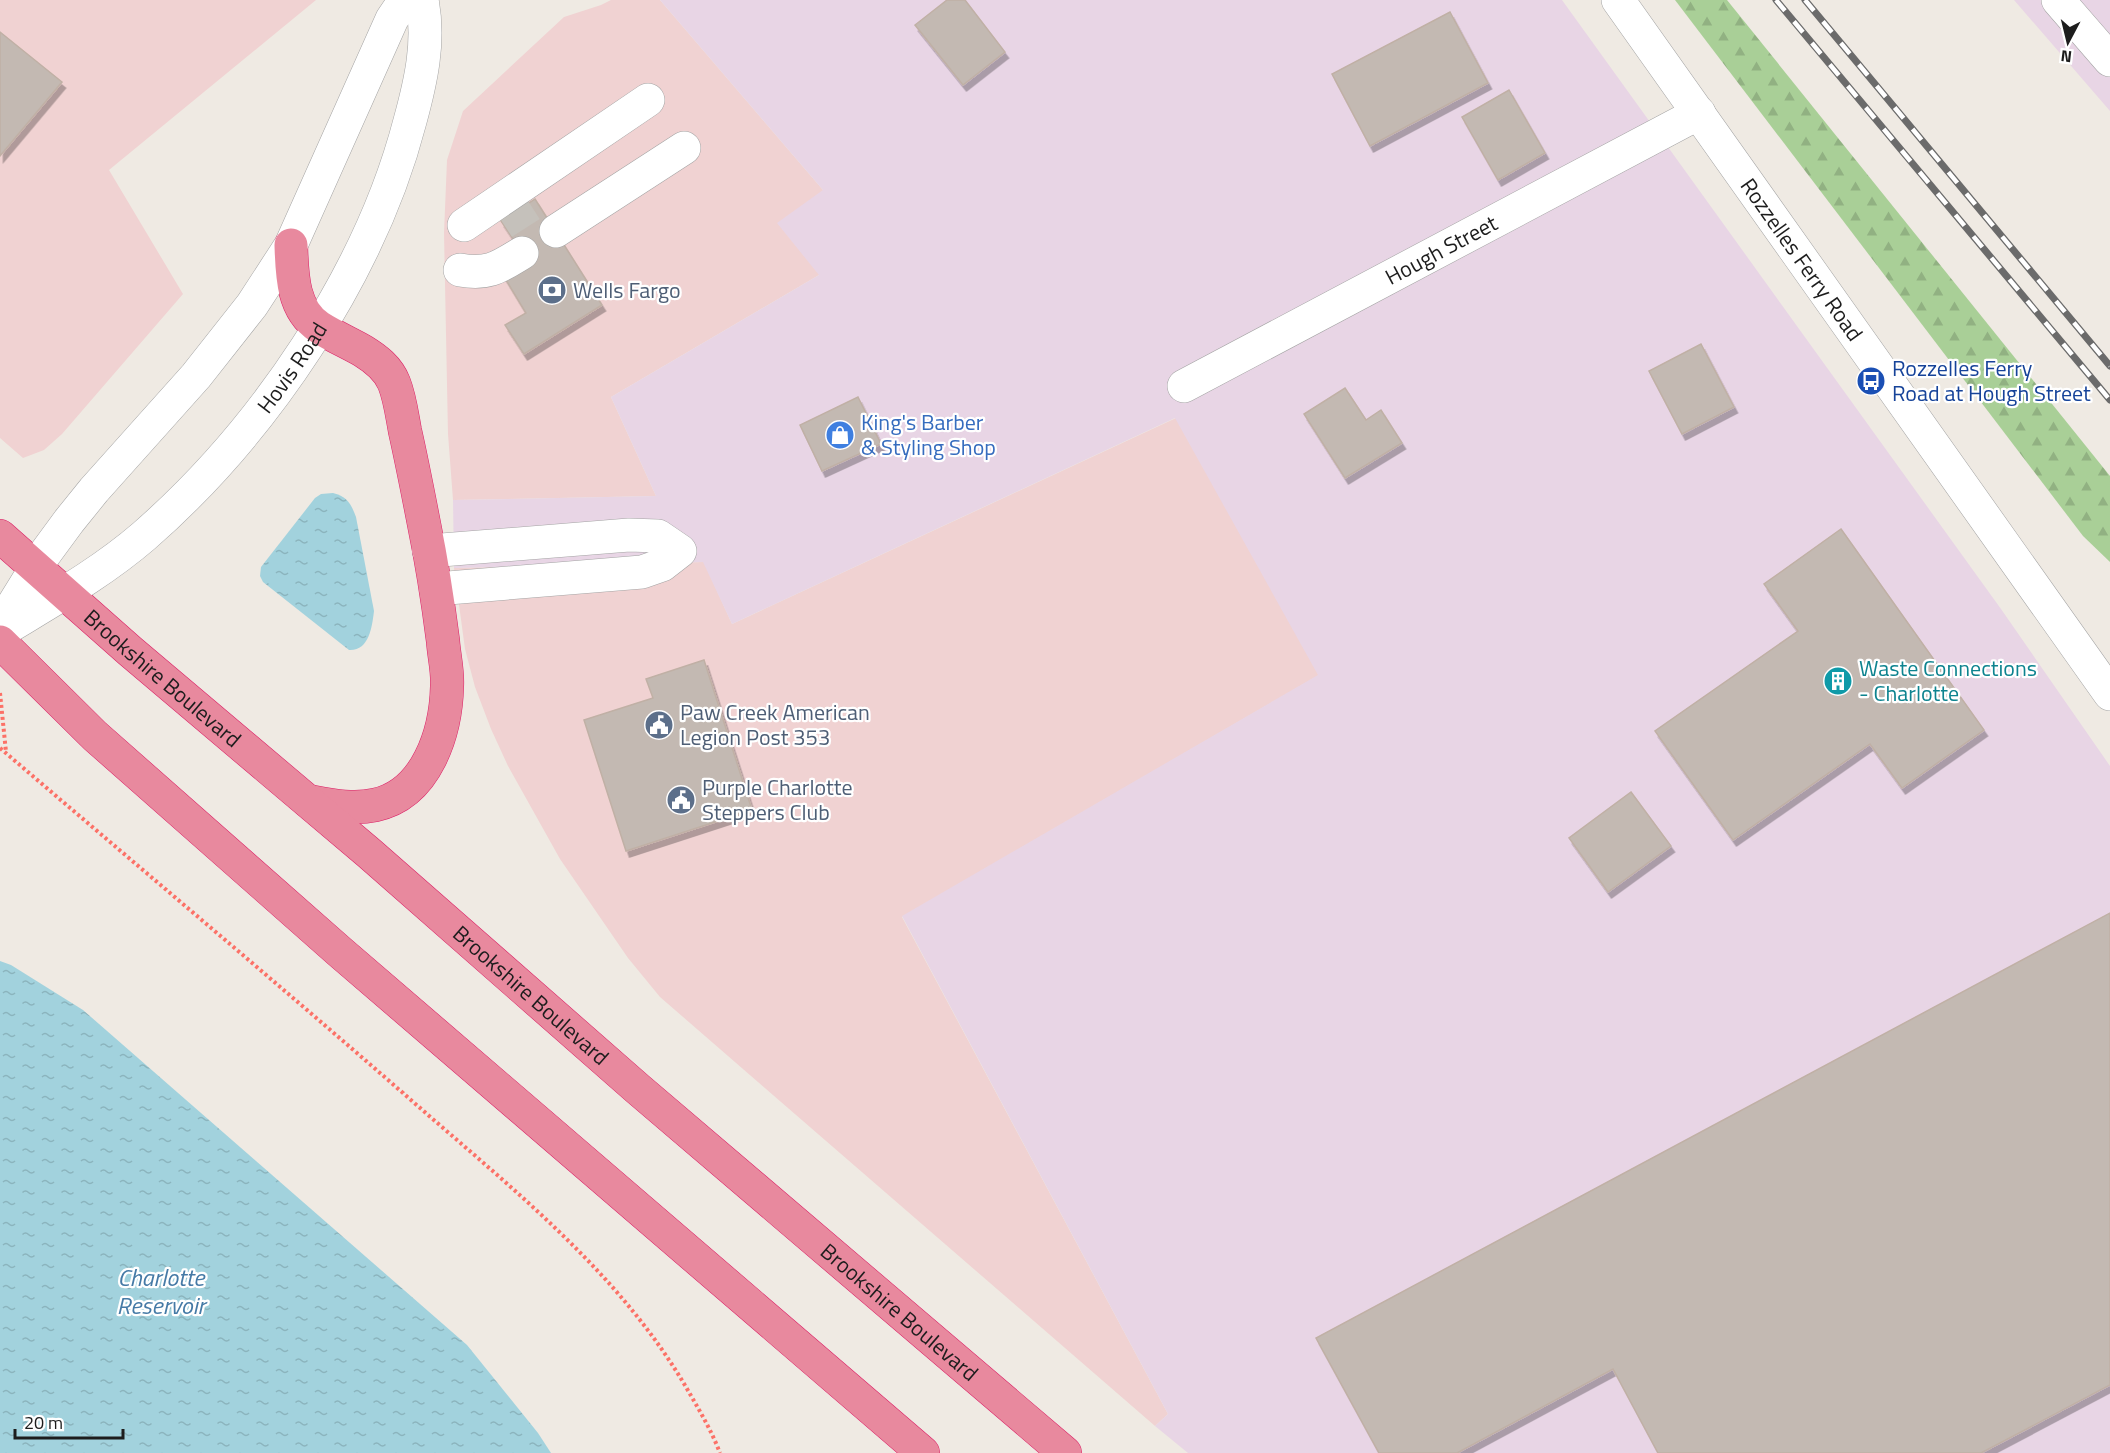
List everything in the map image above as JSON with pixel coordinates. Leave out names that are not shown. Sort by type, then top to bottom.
[{"type":"highway","points":[[291,245],[292,280],[298,301],[310,320],[318,327],[374,357],[393,381],[403,418],[436,589],[447,684],[447,700],[441,732],[434,753],[414,783],[376,805],[337,806],[308,801]]},
{"type":"highway","name":"Brookshire Boulevard","points":[[0,536],[638,1089],[1065,1453]]},
{"type":"highway","points":[[0,642],[95,736],[340,952],[924,1453]]},
{"type":"street","points":[[0,626],[69,521],[196,376],[252,305],[291,245],[392,19],[405,0]]},
{"type":"street","name":"Hovis Road","points":[[0,632],[114,561],[143,537],[190,492],[246,432],[275,393],[318,327],[367,240],[386,197],[403,149],[418,88],[425,49],[426,20],[422,0]]},
{"type":"street","name":"Rozzelles Ferry Road","points":[[1618,0],[2110,694]]},
{"type":"street","points":[[2058,0],[2110,60]]},
{"type":"street","name":"Hough Street","points":[[1184,386],[1699,113]]},
{"type":"street","points":[[512,238],[489,271],[481,273],[462,249],[667,125],[546,216]]},
{"type":"street","points":[[429,552],[629,535],[658,536],[680,551],[662,565],[642,572],[436,589]]},
{"type":"path","points":[[0,693],[6,753]]},
{"type":"path","points":[[0,748],[282,987],[568,1239],[626,1302],[671,1359],[713,1433],[720,1453]]},
{"type":"shaded area","points":[[0,0],[316,0],[109,170],[183,294],[62,434],[44,450],[23,458],[0,438]]},
{"type":"shaded area","points":[[611,0],[660,0],[823,190],[819,275],[611,397],[656,496],[453,500],[448,434],[444,233],[447,160],[463,111],[564,17]]},
{"type":"shaded area","points":[[660,0],[1562,0],[2001,609],[2110,766],[2110,1453],[1188,1453],[1155,1426],[1168,1414],[902,916],[1318,675],[1175,418],[732,624],[703,562],[454,568],[453,500],[656,496],[611,397],[819,275],[777,223],[823,190]]},
{"type":"shaded area","points":[[2014,0],[2110,0],[2110,111]]},
{"type":"shaded area","points":[[1176,418],[1319,675],[902,917],[1168,1414],[1155,1426],[660,997],[628,958],[560,859],[508,766],[491,729],[475,687],[465,649],[454,568],[704,562],[732,624]]},
{"type":"green space","points":[[1675,0],[1727,0],[2110,476],[2110,562],[2083,536]]},
{"type":"water","points":[[333,493],[348,502],[356,517],[374,611],[365,642],[361,647],[349,650],[263,582],[260,576],[261,567],[315,498],[321,494]]},
{"type":"water","name":"Charlotte Reservoir","points":[[0,961],[11,965],[83,1010],[467,1345],[538,1433],[551,1453],[0,1453]]},
{"type":"building","points":[[947,0],[965,0],[1005,52],[963,85],[915,25]]},
{"type":"building","points":[[1450,12],[1488,83],[1370,146],[1332,74]]},
{"type":"building","points":[[0,32],[62,82],[0,156]]},
{"type":"building","points":[[1509,90],[1545,153],[1498,180],[1462,117]]},
{"type":"building","name":"Wells Fargo","points":[[535,199],[602,305],[524,354],[505,325],[526,313],[503,275],[527,260],[501,221]]},
{"type":"building","points":[[1701,344],[1734,407],[1682,434],[1649,371]]},
{"type":"building","points":[[1345,388],[1366,420],[1381,410],[1402,443],[1345,478],[1304,414]]},
{"type":"building","name":"King's Barber & Styling Shop","points":[[858,397],[881,444],[822,471],[800,425]]},
{"type":"building","name":"Waste Connections - Charlotte","points":[[1841,529],[1984,730],[1902,788],[1870,744],[1733,840],[1655,731],[1798,631],[1764,584]]},
{"type":"building","points":[[704,660],[752,810],[626,851],[584,720],[653,698],[646,679]]},
{"type":"building","points":[[1631,792],[1671,846],[1608,892],[1569,838]]},
{"type":"building","points":[[2110,913],[2110,1385],[1981,1453],[1658,1453],[1613,1369],[1457,1453],[1379,1453],[1316,1338]]},
{"type":"tunnel","points":[[503,223],[537,201]]},
{"type":"railway","points":[[1776,0],[2110,400]]},
{"type":"railway","points":[[1805,0],[2110,366]]},
{"type":"place","name":"Wells Fargo","points":[[552,290]]},
{"type":"place","name":"Rozzelles Ferry Road at Hough Street","points":[[1871,381]]},
{"type":"place","name":"King's Barber & Styling Shop","points":[[840,435]]},
{"type":"place","name":"Waste Connections - Charlotte","points":[[1838,681]]},
{"type":"place","name":"Paw Creek American Legion Post 353","points":[[659,725]]},
{"type":"place","name":"Purple Charlotte Steppers Club","points":[[681,800]]}]
